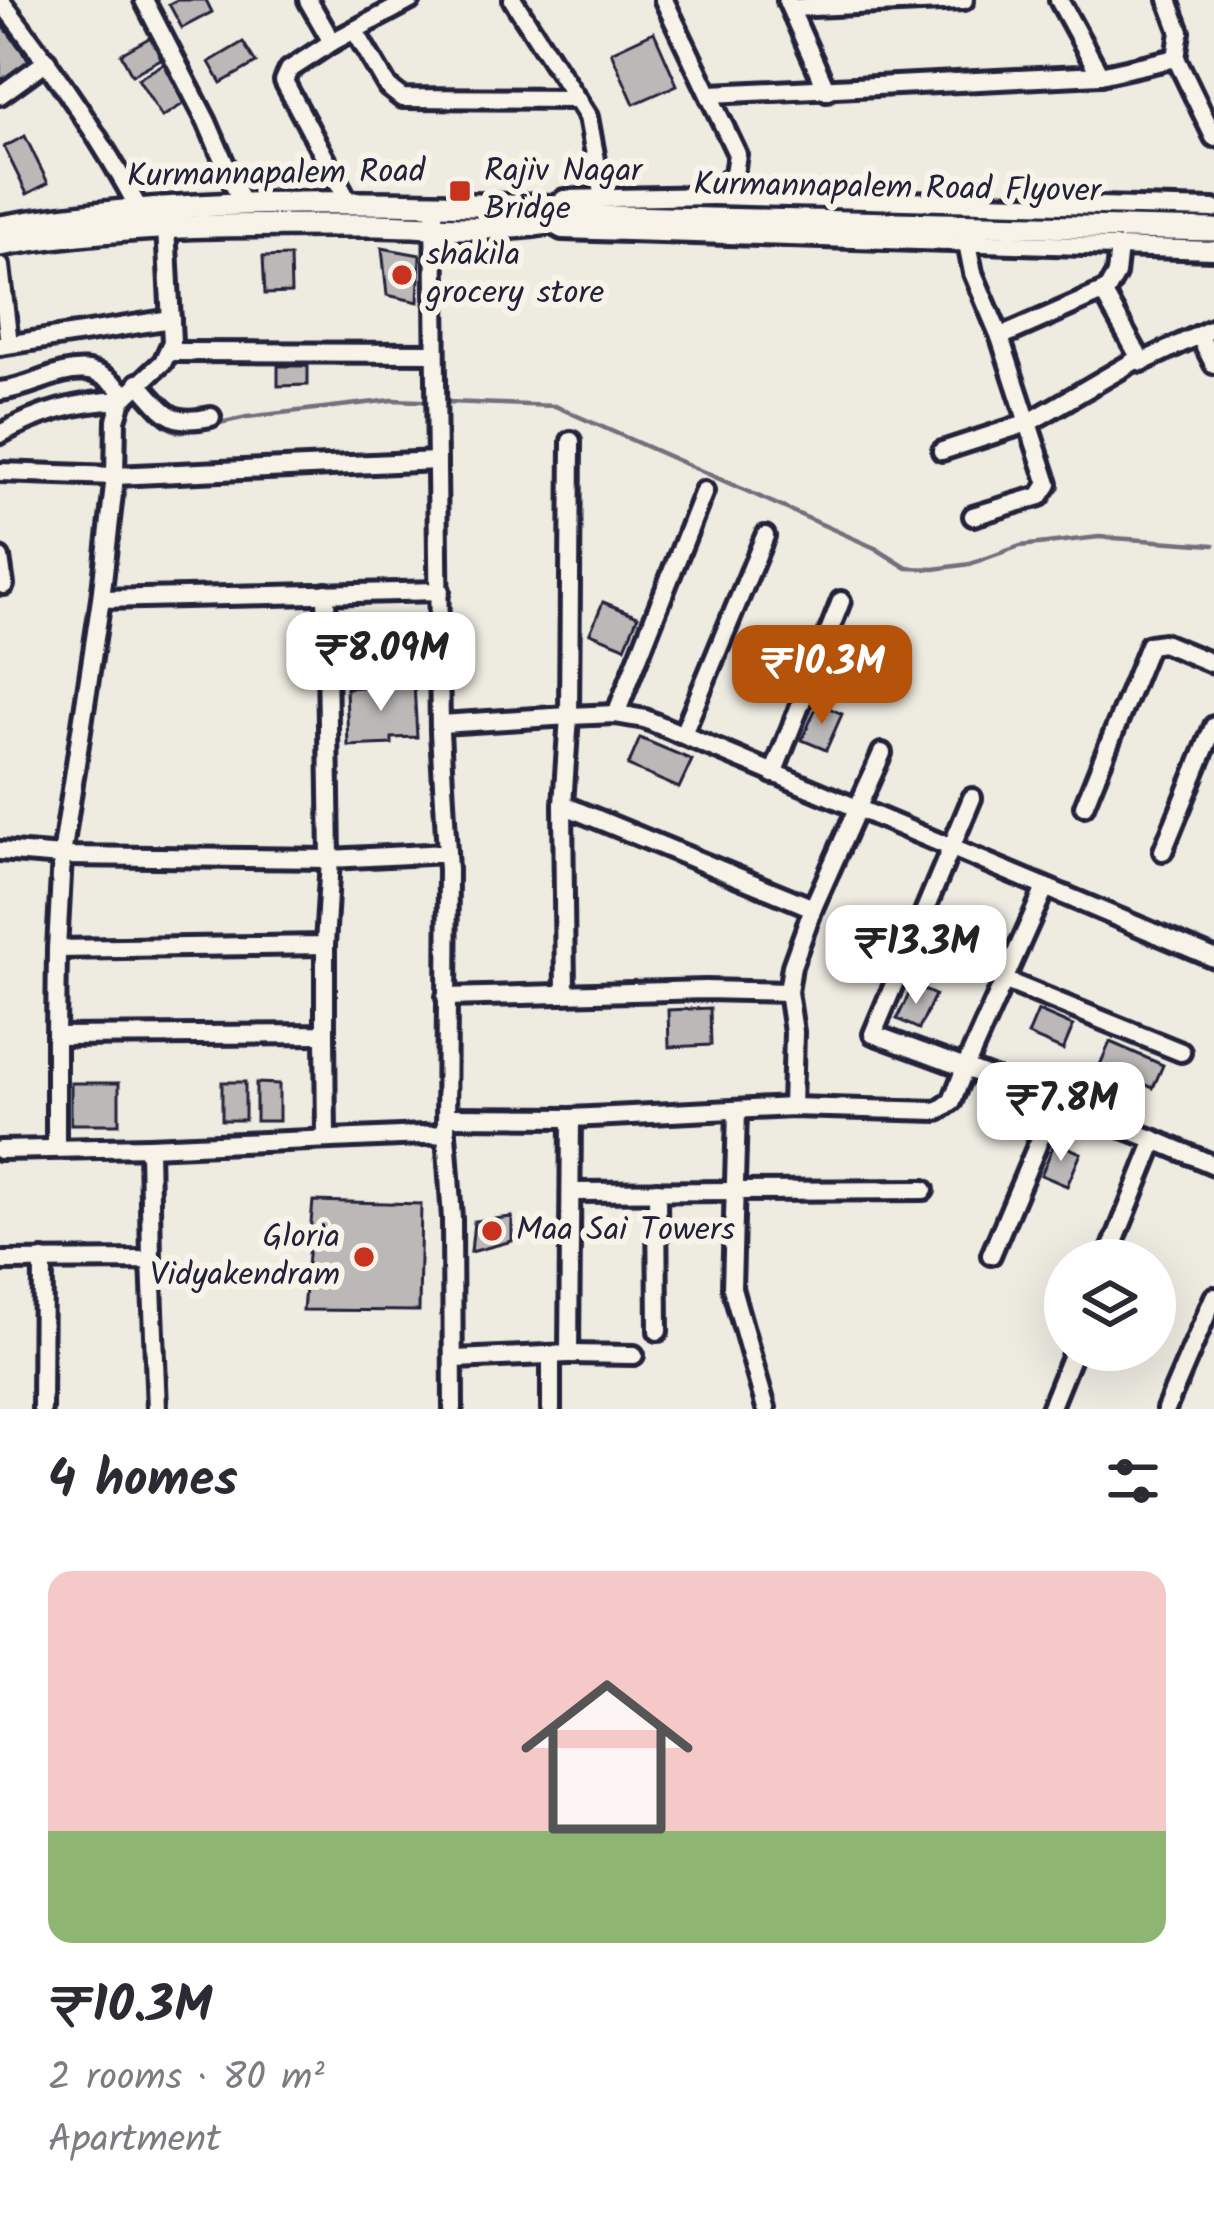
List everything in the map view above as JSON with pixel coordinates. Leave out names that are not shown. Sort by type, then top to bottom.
[{"type":"main road","name":"Kurmannapalem Road","points":[[0,227],[139,209],[348,201],[433,215]]},
{"type":"main road","name":"Kurmannapalem Road","points":[[0,245],[64,234],[166,227],[433,215],[553,215]]},
{"type":"main road","name":"Kurmannapalem Road Flyover","points":[[553,215],[1214,230]]},
{"type":"street","points":[[0,0],[110,154],[139,209]]},
{"type":"street","points":[[144,0],[207,122],[242,204]]},
{"type":"street","points":[[308,0],[332,42]]},
{"type":"street","points":[[348,201],[284,80],[289,70],[332,42],[411,0]]},
{"type":"street","points":[[513,0],[592,130],[603,198]]},
{"type":"street","points":[[664,0],[737,154],[734,174],[712,196]]},
{"type":"street","points":[[827,91],[789,4],[964,0]]},
{"type":"street","points":[[1059,0],[1100,75]]},
{"type":"street","points":[[1168,0],[1180,32],[1176,58],[1214,137]]},
{"type":"street","points":[[355,31],[388,87],[402,98],[577,99]]},
{"type":"street","points":[[711,94],[1100,75],[1176,58]]},
{"type":"street","points":[[0,95],[47,61]]},
{"type":"street","points":[[1214,209],[575,197],[553,215],[562,230],[1214,250]]},
{"type":"street","points":[[433,215],[441,724],[448,854],[453,1409]]},
{"type":"street","points":[[56,1148],[62,856],[101,599],[115,476],[116,420],[129,392],[170,352],[166,227]]},
{"type":"street","points":[[968,243],[973,273],[1000,338],[1048,489],[1040,496],[973,515]]},
{"type":"street","points":[[1000,338],[1103,292],[1116,274],[1119,247]]},
{"type":"street","points":[[0,266],[5,345],[171,319]]},
{"type":"street","points":[[1103,292],[1138,359],[1146,362],[1207,331],[1214,364]]},
{"type":"street","points":[[170,352],[435,353]]},
{"type":"street","points":[[942,451],[1028,423],[1138,359]]},
{"type":"street","points":[[0,391],[82,370],[104,373],[174,420],[211,417]]},
{"type":"street","points":[[0,434],[44,413],[129,392]]},
{"type":"street","points":[[566,993],[563,805],[569,716],[571,441]]},
{"type":"street","points":[[0,472],[115,476],[437,461]]},
{"type":"street","points":[[616,714],[704,490]]},
{"type":"street","points":[[683,734],[765,536]]},
{"type":"street","points":[[0,558],[4,585]]},
{"type":"street","points":[[101,599],[440,591]]},
{"type":"street","points":[[326,593],[330,859],[325,945],[326,1138]]},
{"type":"street","points":[[773,774],[841,601]]},
{"type":"street","points":[[1084,806],[1148,644],[1163,643],[1214,664]]},
{"type":"street","points":[[441,724],[616,714],[646,719],[1214,958]]},
{"type":"street","points":[[1163,850],[1214,726]]},
{"type":"street","points":[[792,1107],[794,1032],[788,992],[792,966],[882,753]]},
{"type":"street","points":[[972,798],[874,1034],[1214,1165]]},
{"type":"street","points":[[563,805],[813,908]]},
{"type":"street","points":[[0,851],[330,859],[448,854]]},
{"type":"street","points":[[0,1150],[326,1138],[447,1126],[792,1107],[938,1111],[952,1101],[1045,888]]},
{"type":"street","points":[[57,949],[325,945]]},
{"type":"street","points":[[1006,980],[1181,1052]]},
{"type":"street","points":[[446,997],[788,992]]},
{"type":"street","points":[[56,1036],[325,1034]]},
{"type":"street","points":[[991,1255],[1055,1103]]},
{"type":"street","points":[[737,1111],[732,1288],[766,1409]]},
{"type":"street","points":[[551,1409],[560,1355],[572,1192],[571,1118]]},
{"type":"street","points":[[1115,1239],[1155,1140]]},
{"type":"street","points":[[149,1147],[157,1409]]},
{"type":"street","points":[[572,1192],[924,1190]]},
{"type":"street","points":[[657,1191],[658,1331]]},
{"type":"street","points":[[42,1409],[43,1260]]},
{"type":"street","points":[[0,1261],[151,1260]]},
{"type":"street","points":[[1166,1409],[1214,1297]]},
{"type":"street","points":[[455,1358],[634,1355]]},
{"type":"street","points":[[1051,1409],[1066,1371]]},
{"type":"building","points":[[206,0],[212,12],[182,28],[169,4]]},
{"type":"building","points":[[1,23],[31,63],[2,86],[0,83]]},
{"type":"building","points":[[654,32],[677,85],[634,104],[611,52]]},
{"type":"building","points":[[156,34],[168,55],[132,75],[121,54]]},
{"type":"building","points":[[243,42],[256,63],[221,83],[209,62]]},
{"type":"building","points":[[165,63],[188,101],[162,117],[138,79]]},
{"type":"building","points":[[25,136],[48,183],[27,194],[4,147]]},
{"type":"building","name":"shakila grocery store","points":[[382,248],[420,255],[418,302],[387,295]]},
{"type":"building","points":[[290,256],[291,293],[265,294],[263,257]]},
{"type":"building","points":[[278,366],[308,366],[308,385],[278,386]]},
{"type":"building","points":[[603,602],[638,616],[625,647],[590,633]]},
{"type":"building","points":[[414,684],[417,737],[392,738],[392,744],[348,746],[346,688]]},
{"type":"building","points":[[818,703],[842,714],[826,750],[802,740]]},
{"type":"building","points":[[640,738],[692,760],[679,788],[628,766]]},
{"type":"building","points":[[913,985],[935,995],[919,1029],[897,1019]]},
{"type":"building","points":[[710,1008],[711,1045],[669,1047],[668,1010]]},
{"type":"building","points":[[1038,1011],[1073,1026],[1063,1050],[1028,1035]]},
{"type":"building","points":[[1110,1042],[1163,1065],[1153,1088],[1100,1065]]},
{"type":"building","points":[[222,1082],[245,1082],[245,1120],[222,1120]]},
{"type":"building","points":[[71,1083],[119,1083],[119,1124],[71,1124]]},
{"type":"building","points":[[256,1083],[279,1084],[279,1121],[256,1121]]},
{"type":"building","points":[[1055,1142],[1081,1153],[1067,1186],[1041,1175]]},
{"type":"building","name":"Gloria Vidyakendram","points":[[313,1201],[421,1204],[419,1311],[303,1310]]},
{"type":"building","name":"Maa Sai Towers","points":[[512,1217],[512,1241],[471,1252],[474,1221]]},
{"type":"waterway","points":[[23,377],[52,368]]},
{"type":"waterway","points":[[132,393],[165,426],[178,432],[247,417],[392,400],[555,406],[875,548],[907,568],[970,564],[1020,546],[1099,537],[1214,545]]},
{"type":"place","name":"Rajiv Nagar Bridge","points":[[460,191]]},
{"type":"place","name":"shakila grocery store","points":[[402,275]]},
{"type":"place","name":"Maa Sai Towers","points":[[492,1231]]},
{"type":"place","name":"Gloria Vidyakendram","points":[[364,1257]]}]
